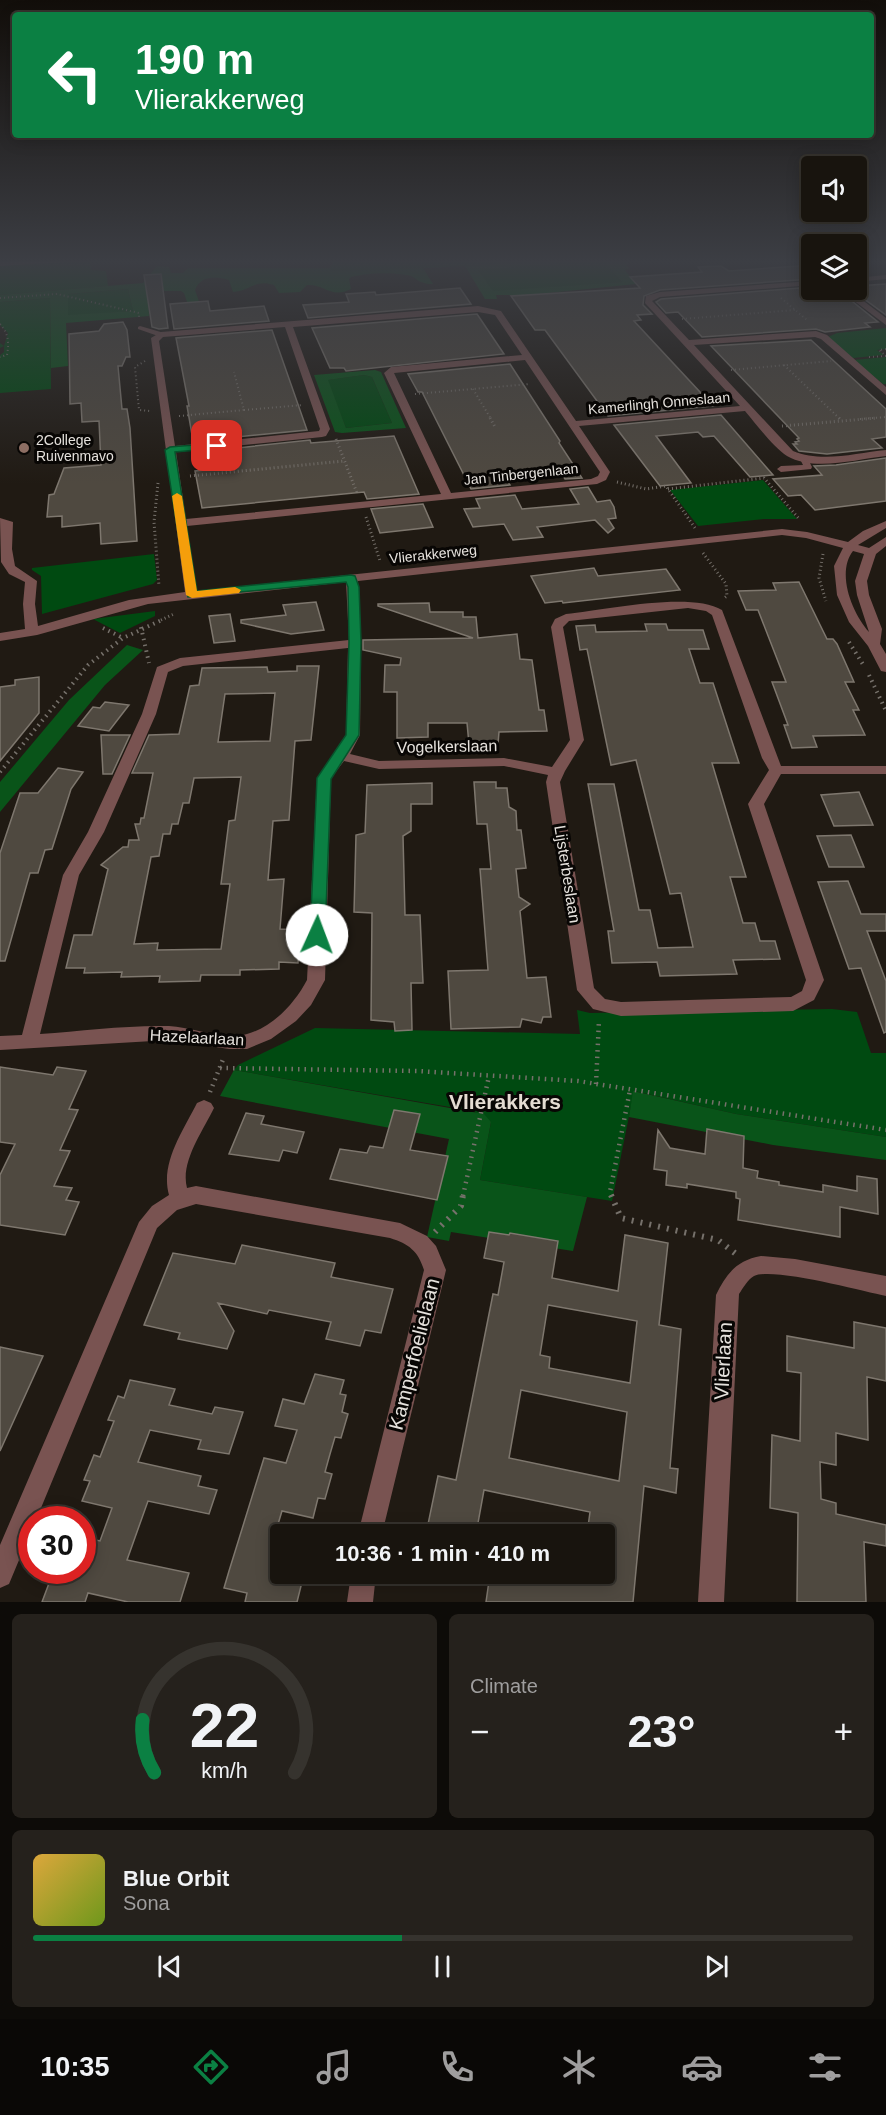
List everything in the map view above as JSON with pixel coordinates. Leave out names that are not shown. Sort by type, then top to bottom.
[{"type":"street","points":[[161,335],[154,340],[192,595]]},
{"type":"street","points":[[170,450],[322,434],[325,429],[292,335]]},
{"type":"street","name":"Jan Tinbergenlaan","points":[[181,523],[593,482],[602,478],[605,472],[513,335]]},
{"type":"street","points":[[680,335],[789,453],[804,459],[886,453]]},
{"type":"street","points":[[688,343],[805,335]]},
{"type":"street","points":[[818,335],[824,337],[886,392]]},
{"type":"street","points":[[447,496],[389,373],[391,370],[528,357]]},
{"type":"street","name":"Kamerlingh Onneslaan","points":[[573,424],[748,408]]},
{"type":"street","points":[[0,521],[7,522],[7,564],[11,570],[26,576],[31,581],[29,604],[32,632]]},
{"type":"street","points":[[878,645],[860,629],[844,596],[840,577],[842,559],[851,546],[865,534],[886,524]]},
{"type":"street","name":"Vlierakkerweg","points":[[0,637],[32,632],[120,604],[782,532],[807,535],[871,552]]},
{"type":"street","points":[[886,540],[871,552],[861,581],[863,595],[876,629],[878,645],[886,668]]},
{"type":"street","name":"Hazelaarlaan","points":[[0,1043],[170,1033],[229,1042],[247,1042],[265,1034],[290,1016],[305,1000],[316,980],[324,778],[353,735],[355,642],[354,587],[351,578]]},
{"type":"street","points":[[555,772],[575,747],[577,740],[557,627],[559,622],[567,618],[688,604],[710,608],[718,613],[769,758],[776,770]]},
{"type":"street","points":[[29,1041],[71,875],[96,832],[149,714],[162,670],[180,662],[355,642]]},
{"type":"street","name":"Vogelkerslaan","points":[[340,756],[379,765],[504,762],[555,772]]},
{"type":"street","points":[[776,770],[886,770]]},
{"type":"street","points":[[599,1004],[621,1009],[793,1004],[806,1000],[813,990],[815,980],[756,804],[776,770]]},
{"type":"street","name":"Lijsterbeslaan","points":[[555,772],[553,782],[586,990],[599,1004]]},
{"type":"street","points":[[180,1198],[174,1180],[177,1165],[204,1108]]},
{"type":"street","points":[[0,1575],[148,1222],[163,1208],[180,1198],[196,1195],[390,1229],[412,1236],[422,1245]]},
{"type":"street","name":"Kamperfoelielaan","points":[[372,1524],[435,1270],[428,1250],[422,1245]]},
{"type":"street","points":[[752,1266],[772,1266],[886,1286]]},
{"type":"street","name":"Vlierlaan","points":[[711,1602],[727,1295],[737,1278],[752,1266]]},
{"type":"street","points":[[360,1602],[363,1584]]},
{"type":"lane","points":[[781,469],[808,467],[804,459]]},
{"type":"path","points":[[0,357],[7,355],[10,346],[7,335]]},
{"type":"path","points":[[141,335],[145,361],[135,367],[140,410],[151,411]]},
{"type":"path","points":[[886,349],[879,350],[886,356]]},
{"type":"path","points":[[713,371],[886,356]]},
{"type":"path","points":[[783,365],[841,420]]},
{"type":"path","points":[[234,372],[244,410]]},
{"type":"path","points":[[399,395],[545,382]]},
{"type":"path","points":[[473,389],[495,427]]},
{"type":"path","points":[[165,417],[315,402]]},
{"type":"path","points":[[766,428],[886,417]]},
{"type":"path","points":[[174,477],[344,461]]},
{"type":"path","points":[[602,478],[646,489],[666,486],[696,529]]},
{"type":"path","points":[[668,489],[764,478],[806,525]]},
{"type":"path","points":[[158,482],[154,522],[159,586]]},
{"type":"path","points":[[700,549],[726,584],[728,596],[710,608]]},
{"type":"path","points":[[0,772],[88,665],[103,652],[141,627],[176,613]]},
{"type":"path","points":[[141,627],[148,663],[170,665]]},
{"type":"path","points":[[596,1084],[599,1004]]},
{"type":"path","points":[[204,1108],[229,1042]]},
{"type":"path","points":[[220,1068],[417,1071],[596,1084],[886,1130]]},
{"type":"path","points":[[422,1245],[461,1206],[489,1076]]},
{"type":"path","points":[[630,1090],[610,1192],[621,1218],[718,1240],[752,1266]]},
{"type":"green space","points":[[7,335],[50,335],[51,389],[0,393],[0,355],[4,352]]},
{"type":"green space","points":[[51,335],[67,335],[68,366],[51,368]]},
{"type":"green space","points":[[833,335],[886,335],[886,349],[877,350],[884,355],[853,358],[828,337]]},
{"type":"green space","points":[[886,357],[886,384],[854,360]]},
{"type":"green space","points":[[375,370],[381,372],[406,428],[335,432],[314,375]],"holes":[[[364,375],[372,377],[392,423],[346,428],[328,380]]]},
{"type":"green space","points":[[364,375],[372,377],[392,423],[346,428],[327,380]]},
{"type":"green space","points":[[763,480],[797,519],[764,519],[698,526],[670,490]]},
{"type":"green space","points":[[154,554],[157,580],[153,584],[42,614],[41,576],[32,568]]},
{"type":"green space","points":[[155,611],[155,616],[120,633],[93,619]]},
{"type":"green space","points":[[127,645],[143,650],[105,685],[0,812],[0,782],[69,700]]},
{"type":"green space","points":[[832,1009],[857,1012],[871,1053],[886,1053],[886,1137],[736,1114],[634,1091],[612,1201],[480,1180],[491,1122],[473,1111],[234,1070],[238,1065],[315,1028],[580,1034],[577,1010],[590,1013]]},
{"type":"green space","points":[[234,1070],[484,1114],[491,1122],[480,1180],[587,1197],[573,1251],[451,1232],[449,1241],[427,1237],[449,1139],[220,1096]]},
{"type":"green space","points":[[633,1091],[736,1114],[886,1137],[886,1160],[773,1145],[629,1117]]},
{"type":"building","points":[[69,335],[128,335],[130,357],[126,357],[122,366],[118,366],[122,409],[127,409],[130,428],[137,541],[101,544],[100,523],[62,527],[62,516],[47,517],[49,495],[54,494],[64,468],[101,465],[99,421],[82,422],[81,403],[70,404]]},
{"type":"building","points":[[215,335],[274,335],[307,430],[197,441],[195,435],[192,435],[176,338]]},
{"type":"building","points":[[315,335],[491,335],[504,354],[346,371],[344,368],[330,368]]},
{"type":"building","points":[[548,335],[647,335],[713,406],[608,416]]},
{"type":"building","points":[[700,335],[734,335],[702,337]]},
{"type":"building","points":[[811,340],[886,409],[886,437],[872,439],[882,448],[827,454],[799,451],[793,444],[797,444],[795,442],[799,441],[797,439],[799,438],[711,346]]},
{"type":"building","points":[[510,364],[582,478],[565,479],[560,471],[505,477],[510,485],[471,489],[422,392],[418,392],[408,374]]},
{"type":"building","points":[[721,415],[773,475],[750,477],[714,436],[703,437],[698,432],[656,436],[691,483],[660,486],[614,425]]},
{"type":"building","points":[[394,436],[419,494],[367,499],[364,492],[202,508],[195,471],[204,470],[200,452],[310,440],[311,443]]},
{"type":"building","points":[[886,458],[886,501],[815,510],[801,495],[788,496],[773,479],[822,475],[814,466]]},
{"type":"building","points":[[588,487],[597,502],[610,500],[614,507],[616,518],[608,519],[614,528],[608,533],[595,520],[537,527],[543,537],[513,540],[504,524],[473,527],[464,509],[480,508],[476,499],[515,495],[522,509],[579,504],[570,489]]},
{"type":"building","points":[[423,504],[433,527],[380,533],[371,509]]},
{"type":"building","points":[[594,568],[598,576],[666,569],[680,590],[545,603],[531,576]]},
{"type":"building","points":[[799,582],[827,639],[833,639],[837,644],[854,682],[845,682],[859,710],[853,710],[865,735],[813,736],[817,747],[792,748],[784,725],[788,725],[772,682],[786,682],[758,610],[746,610],[738,591],[776,590],[773,583]]},
{"type":"building","points":[[316,602],[324,630],[291,634],[241,623],[241,620],[286,615],[283,605]]},
{"type":"building","points":[[429,603],[430,612],[463,612],[463,617],[476,617],[478,638],[517,634],[520,659],[532,660],[539,710],[544,710],[547,731],[499,732],[498,744],[469,744],[467,723],[428,723],[428,737],[397,738],[397,692],[384,692],[385,665],[400,665],[401,658],[363,650],[363,640],[473,638],[378,606],[378,604]]},
{"type":"building","points":[[230,614],[235,641],[214,643],[209,616]]},
{"type":"building","points":[[645,624],[666,624],[668,630],[703,630],[709,649],[689,649],[700,683],[713,683],[739,763],[712,763],[746,877],[730,877],[743,923],[755,923],[760,941],[775,941],[780,959],[733,960],[737,974],[660,976],[657,962],[612,963],[608,931],[614,931],[588,784],[614,784],[639,910],[650,910],[658,948],[693,947],[681,893],[670,894],[636,760],[611,765],[587,649],[580,650],[576,626],[595,625],[596,632],[647,631]]},
{"type":"building","points":[[297,666],[319,666],[311,740],[295,741],[289,820],[273,821],[268,880],[284,879],[280,929],[300,930],[298,963],[279,962],[279,969],[240,970],[240,975],[201,975],[200,981],[159,982],[160,976],[121,977],[122,972],[84,973],[85,968],[66,968],[74,935],[92,935],[108,869],[101,865],[123,847],[128,847],[129,840],[139,840],[135,824],[140,824],[141,818],[144,818],[153,773],[132,773],[149,735],[179,734],[190,686],[199,685],[202,668],[267,667],[268,672],[297,671]],"holes":[[[275,693],[270,741],[218,742],[225,694]],[[241,777],[235,820],[229,821],[221,884],[230,884],[221,949],[157,950],[158,943],[134,944],[151,857],[159,856],[163,834],[170,834],[172,824],[178,824],[183,803],[189,803],[194,778]]]},
{"type":"building","points":[[39,677],[39,713],[0,761],[0,687],[15,685],[15,680]]},
{"type":"building","points":[[105,702],[129,705],[109,731],[78,726],[93,707],[100,708]]},
{"type":"building","points":[[101,735],[130,735],[112,774],[103,774]]},
{"type":"building","points":[[58,768],[83,772],[71,789],[52,849],[45,850],[38,873],[30,873],[5,961],[0,961],[0,853],[20,793],[38,793]]},
{"type":"building","points":[[474,782],[496,782],[496,788],[507,788],[509,807],[516,811],[517,830],[521,830],[526,868],[516,869],[519,897],[530,904],[520,911],[527,978],[546,977],[551,1017],[543,1017],[541,1023],[522,1019],[520,1027],[451,1029],[448,971],[488,970],[480,869],[491,869],[487,824],[477,824]]},
{"type":"building","points":[[432,783],[432,804],[411,804],[411,831],[403,836],[405,915],[420,915],[423,983],[411,983],[412,1030],[395,1031],[394,1022],[371,1020],[372,913],[354,912],[356,835],[365,833],[367,785]]},
{"type":"building","points":[[859,792],[873,825],[834,826],[821,795]]},
{"type":"building","points":[[851,835],[864,867],[829,867],[817,836]]},
{"type":"building","points":[[848,881],[861,914],[886,914],[886,931],[867,931],[886,981],[886,1032],[884,1033],[861,968],[849,969],[818,882]]},
{"type":"building","points":[[0,1067],[53,1075],[57,1067],[86,1071],[69,1109],[78,1110],[60,1150],[70,1151],[54,1186],[72,1188],[66,1200],[79,1202],[65,1235],[0,1225],[0,1175],[15,1144],[0,1142]]},
{"type":"building","points":[[394,1110],[420,1114],[410,1150],[448,1156],[437,1200],[330,1179],[340,1149],[367,1153],[370,1146],[383,1148]]},
{"type":"building","points":[[246,1113],[264,1116],[261,1124],[304,1132],[297,1153],[283,1150],[279,1161],[229,1154]]},
{"type":"building","points":[[707,1129],[744,1136],[743,1168],[758,1171],[757,1178],[779,1182],[779,1185],[823,1192],[823,1185],[857,1191],[857,1176],[877,1179],[878,1214],[840,1207],[840,1237],[738,1220],[740,1199],[736,1198],[736,1192],[687,1184],[687,1188],[666,1185],[667,1171],[654,1169],[658,1130],[670,1148],[705,1154]]},
{"type":"building","points":[[489,1232],[558,1241],[552,1278],[618,1291],[625,1235],[668,1243],[659,1325],[681,1329],[670,1468],[678,1469],[676,1493],[644,1486],[633,1602],[486,1602],[489,1584],[615,1584],[615,1524],[588,1524],[590,1512],[484,1490],[478,1524],[428,1524],[438,1476],[456,1480],[493,1294],[498,1295],[504,1262],[484,1258]],"holes":[[[548,1305],[637,1321],[630,1383],[549,1368],[550,1357],[540,1355]],[[521,1390],[627,1412],[619,1481],[509,1458]]]},
{"type":"building","points":[[242,1245],[335,1263],[331,1277],[393,1289],[381,1333],[365,1330],[360,1346],[326,1339],[331,1322],[269,1310],[267,1314],[218,1303],[234,1331],[227,1349],[178,1339],[180,1333],[144,1325],[173,1253],[235,1264]]},
{"type":"building","points":[[854,1322],[886,1328],[886,1381],[867,1377],[868,1440],[836,1433],[836,1465],[820,1462],[821,1499],[836,1503],[836,1514],[886,1525],[886,1546],[864,1542],[866,1602],[797,1602],[798,1513],[770,1508],[772,1435],[800,1441],[801,1373],[787,1371],[787,1336],[854,1348]]},
{"type":"building","points":[[0,1347],[43,1356],[0,1451]]},
{"type":"building","points":[[315,1374],[344,1380],[340,1394],[346,1395],[342,1412],[348,1414],[341,1438],[335,1437],[325,1472],[332,1474],[325,1499],[318,1498],[313,1518],[282,1511],[278,1524],[270,1524],[270,1584],[302,1584],[297,1602],[245,1602],[247,1593],[224,1588],[229,1571],[264,1458],[286,1463],[297,1430],[275,1426],[283,1399],[304,1404]]},
{"type":"building","points":[[130,1380],[175,1389],[169,1405],[212,1414],[215,1407],[243,1412],[229,1454],[198,1449],[201,1440],[150,1430],[138,1462],[201,1476],[198,1486],[217,1490],[209,1514],[148,1501],[127,1560],[189,1573],[180,1602],[128,1602],[88,1593],[85,1602],[42,1602],[49,1584],[96,1584],[96,1540],[100,1541],[112,1508],[82,1501],[90,1481],[84,1480],[94,1455],[100,1457],[114,1421],[108,1420],[118,1396],[124,1398]]},
{"type":"slow traffic","points":[[177,496],[192,595],[235,590]]},
{"type":"place","name":"2College Ruivenmavo","points":[[24,448]]},
{"type":"district","name":"Vlierakkers","points":[[505,1102]]},
{"type":"route","points":[[217,446],[170,450],[192,595],[351,578],[354,587],[353,735],[324,778],[317,935]]}]
